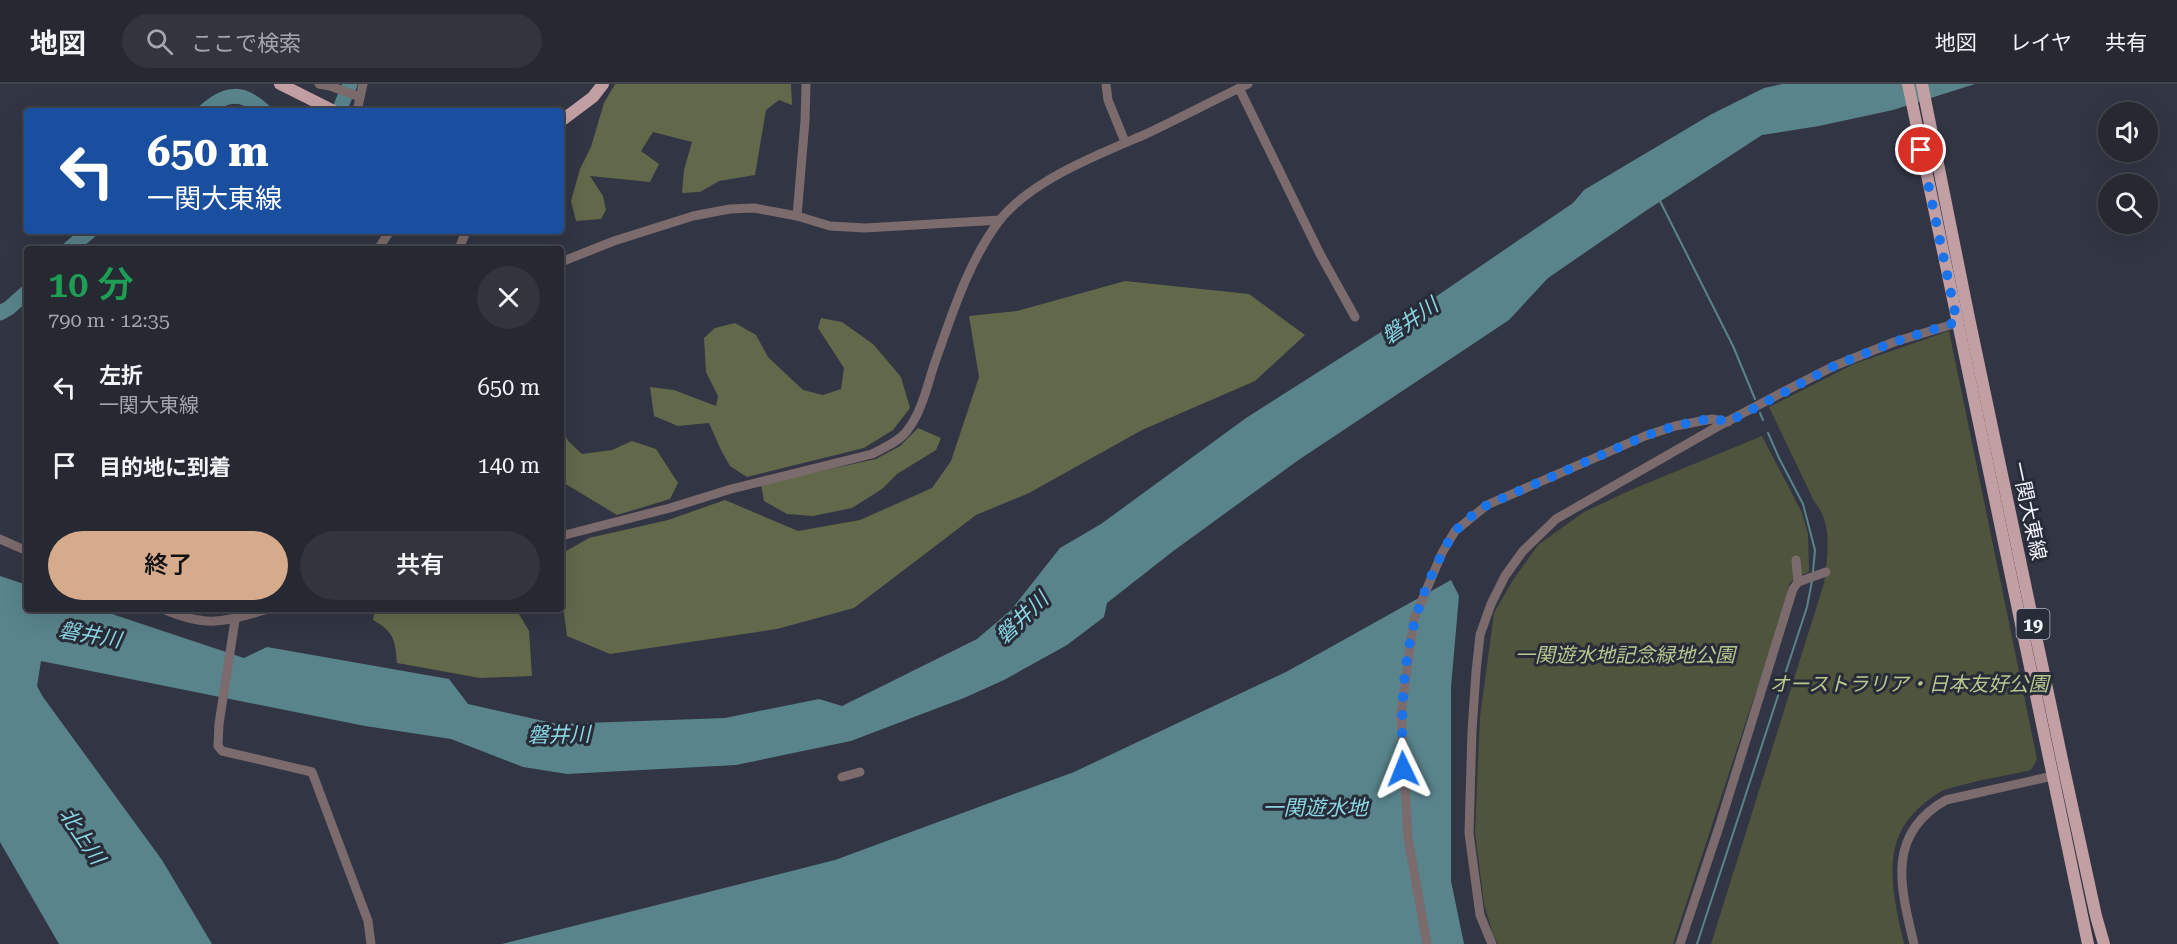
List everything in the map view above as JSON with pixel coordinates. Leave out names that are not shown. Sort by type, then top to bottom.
[{"type":"main road","points":[[280,84],[328,108]]},
{"type":"main road","points":[[564,119],[593,97],[603,84]]},
{"type":"main road","name":"一関大東線","points":[[1908,84],[2104,944]]},
{"type":"main road","name":"一関大東線","points":[[1922,84],[1959,303],[1957,322],[2088,944]]},
{"type":"street","points":[[318,84],[330,86],[358,97]]},
{"type":"street","points":[[357,108],[358,97],[363,84]]},
{"type":"street","points":[[797,216],[806,84]]},
{"type":"street","points":[[1106,84],[1108,100],[1125,142]]},
{"type":"street","points":[[564,533],[670,508],[731,489],[872,454],[891,444],[906,432],[919,410],[958,296],[977,255],[1000,220],[1030,192],[1125,142],[1244,86],[1320,254],[1355,317]]},
{"type":"street","points":[[564,261],[614,241],[702,214],[730,209],[754,208],[797,216],[830,226],[865,228],[1000,220]]},
{"type":"street","points":[[1492,944],[1480,915],[1469,832],[1471,742],[1476,672],[1480,635],[1491,604],[1505,576],[1523,550],[1556,519],[1728,422],[1834,366],[1894,342],[1957,322]]},
{"type":"street","points":[[1427,944],[1408,838],[1401,714],[1414,619],[1442,553],[1455,531],[1487,505],[1645,436],[1675,426],[1712,418],[1728,422]]},
{"type":"street","points":[[0,539],[24,550]]},
{"type":"street","points":[[1796,560],[1798,582]]},
{"type":"street","points":[[1680,944],[1793,589],[1798,582],[1826,572]]},
{"type":"street","points":[[171,612],[209,623],[234,624],[262,612]]},
{"type":"street","points":[[234,624],[217,743],[222,751],[312,772],[368,921],[371,944]]},
{"type":"street","points":[[842,777],[860,772]]},
{"type":"street","points":[[1914,944],[1902,866],[1905,846],[1915,825],[1933,808],[1946,800],[2053,776]]},
{"type":"green space","name":"オーストラリア・日本友好公園","points":[[1949,331],[2037,759],[2031,770],[1942,791],[1923,804],[1907,821],[1898,837],[1892,872],[1896,908],[1904,944],[1711,944],[1824,583],[1827,561],[1828,540],[1824,519],[1769,407],[1854,364]]},
{"type":"green space","name":"一関遊水地記念緑地公園","points":[[1762,436],[1802,513],[1808,534],[1809,572],[1796,577],[1789,584],[1783,616],[1673,944],[1498,944],[1484,904],[1475,832],[1480,717],[1494,613],[1513,580],[1538,545],[1584,512],[1633,489]]},
{"type":"shaded area","points":[[615,84],[791,84],[792,105],[779,100],[766,110],[755,175],[719,181],[700,192],[682,193],[684,170],[692,142],[653,132],[641,151],[659,164],[650,182],[590,176],[603,196],[606,210],[601,219],[576,221],[571,201],[580,169],[591,147],[604,103]]},
{"type":"shaded area","points":[[1125,281],[1249,294],[1305,335],[1255,381],[1142,430],[1029,493],[976,515],[854,608],[777,629],[610,654],[567,636],[564,612],[564,552],[589,538],[668,520],[725,500],[798,531],[860,520],[932,488],[951,461],[979,377],[969,316],[1017,311]]},
{"type":"shaded area","points":[[821,318],[842,322],[873,344],[901,377],[910,408],[893,430],[864,448],[747,477],[730,466],[709,423],[678,426],[654,416],[650,387],[674,390],[716,406],[718,396],[706,372],[704,338],[715,328],[735,323],[756,335],[768,357],[803,390],[823,395],[841,389],[844,368],[818,328]]},
{"type":"shaded area","points":[[918,428],[941,438],[936,450],[897,474],[882,489],[852,508],[813,516],[787,514],[764,501],[761,484],[876,459],[900,446]]},
{"type":"shaded area","points":[[564,433],[568,441],[582,454],[612,450],[632,441],[656,449],[678,483],[670,499],[617,515],[564,483]]},
{"type":"shaded area","points":[[374,612],[518,612],[529,631],[532,676],[480,678],[397,663],[392,637],[385,628],[373,620]]},
{"type":"water","points":[[1782,84],[1975,84],[1893,110],[1819,126],[1762,135],[1548,278],[1509,320],[1297,461],[1172,552],[1107,603],[1104,617],[1067,645],[1004,680],[964,698],[851,741],[736,765],[567,774],[523,767],[451,739],[365,726],[41,661],[37,686],[43,697],[162,860],[212,944],[59,944],[0,842],[0,576],[24,584],[24,612],[106,612],[244,658],[267,647],[449,679],[468,704],[557,724],[725,718],[819,699],[842,706],[977,639],[1011,610],[1060,548],[1101,524],[1246,418],[1428,302],[1573,203],[1584,190],[1710,115],[1764,88]]},
{"type":"water","name":"一関遊水地","points":[[1451,580],[1459,596],[1451,687],[1451,881],[1464,944],[502,944],[835,860],[1074,772],[1286,672]]},
{"type":"waterway","points":[[340,108],[350,84]]},
{"type":"waterway","points":[[209,108],[220,100],[234,96],[249,100],[261,108]]},
{"type":"waterway","points":[[1659,199],[1733,346],[1755,399]]},
{"type":"waterway","points":[[72,246],[86,234]]},
{"type":"waterway","points":[[0,313],[24,295]]},
{"type":"waterway","points":[[1760,413],[1763,420]]},
{"type":"waterway","points":[[1768,433],[1803,504],[1815,550],[1813,572]]},
{"type":"waterway","points":[[1697,944],[1807,607],[1812,581]]},
{"type":"route","points":[[1403,769],[1401,714],[1414,619],[1442,553],[1455,531],[1487,505],[1645,436],[1675,426],[1712,418],[1728,422],[1834,366],[1894,342],[1957,322],[1921,150]]},
{"type":"water label","name":"磐井川","points":[[1410,321]]},
{"type":"water label","name":"磐井川","points":[[1022,618]]},
{"type":"water label","name":"磐井川","points":[[90,635]]},
{"type":"water label","name":"磐井川","points":[[559,735]]},
{"type":"water label","name":"北上川","points":[[82,836]]}]
